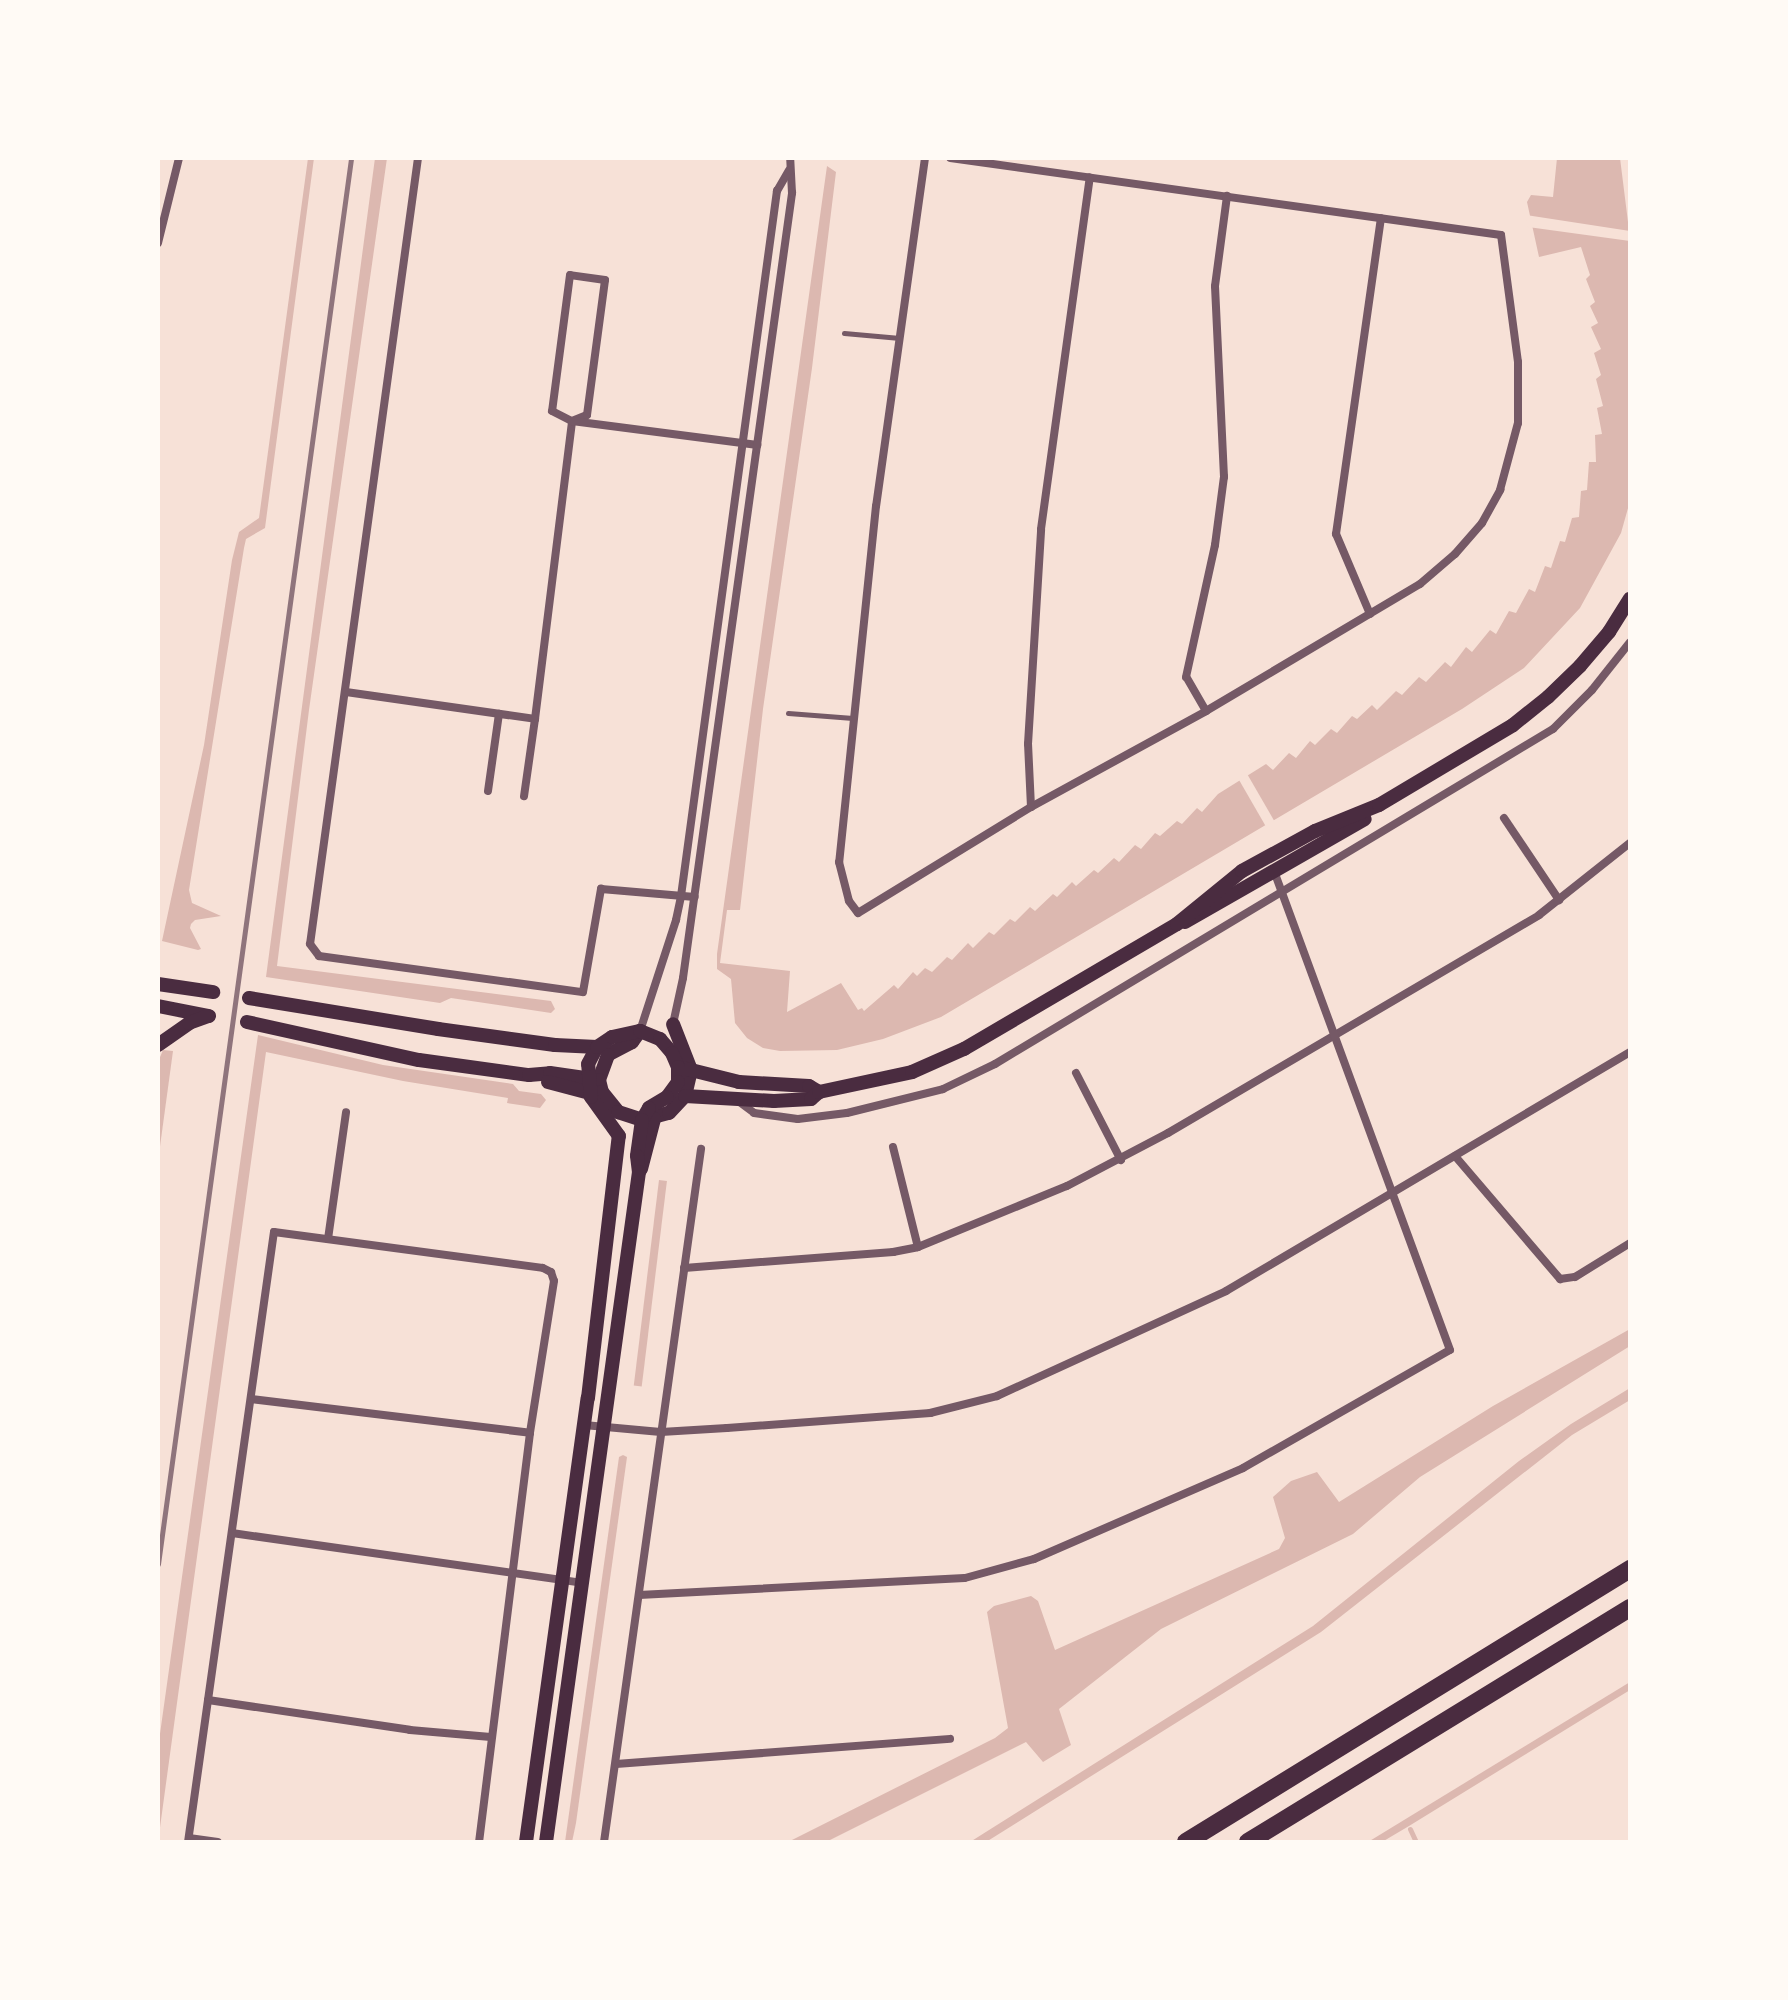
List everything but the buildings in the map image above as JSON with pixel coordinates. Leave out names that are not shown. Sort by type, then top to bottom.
[{"type":"highway","points":[[1186,1842],[1630,1569]]},
{"type":"highway","points":[[1248,1842],[1630,1608]]},
{"type":"main road","points":[[685,1096],[736,1100],[811,1099],[819,1092],[887,1080],[937,1062],[1177,924],[1235,876],[1315,831],[1379,805],[1513,725],[1548,697],[1609,632],[1630,599]]},
{"type":"main road","points":[[1177,924],[1193,920],[1374,813],[1379,805]]},
{"type":"main road","points":[[158,984],[213,992]]},
{"type":"main road","points":[[158,991],[175,987]]},
{"type":"main road","points":[[249,998],[482,1035],[597,1047]]},
{"type":"main road","points":[[158,1006],[209,1016],[189,1023],[158,1045]]},
{"type":"main road","points":[[247,1022],[419,1060],[592,1083],[618,1112],[648,1119],[675,1109],[685,1096],[684,1068],[673,1024]]},
{"type":"main road","points":[[526,1842],[616,1174],[619,1136],[592,1083],[588,1064],[597,1047],[624,1032],[640,1031],[660,1039],[684,1068],[739,1082],[809,1086],[819,1092]]},
{"type":"main road","points":[[592,1083],[608,1055],[632,1042],[640,1031]]},
{"type":"main road","points":[[546,1842],[649,1108],[675,1090],[684,1068]]},
{"type":"street","points":[[158,243],[179,158]]},
{"type":"street","points":[[418,158],[310,944],[319,956],[583,992],[601,889],[695,897]]},
{"type":"street","points":[[673,1024],[695,897],[792,193],[790,158]]},
{"type":"street","points":[[925,158],[876,506],[839,862],[849,901],[858,913],[1031,807],[1206,711],[1420,584],[1455,554],[1482,523],[1500,490],[1511,456],[1521,392],[1501,235],[950,158]]},
{"type":"street","points":[[640,1031],[681,896],[777,191],[789,170]]},
{"type":"street","points":[[1031,807],[1028,744],[1041,529],[1090,177]]},
{"type":"street","points":[[1206,711],[1186,677],[1215,542],[1224,477],[1215,286],[1227,196]]},
{"type":"street","points":[[1370,614],[1336,534],[1381,218]]},
{"type":"street","points":[[572,421],[587,415],[605,280],[570,275],[552,411],[572,421],[757,445]]},
{"type":"street","points":[[524,796],[572,421]]},
{"type":"street","points":[[736,1100],[754,1113],[798,1119],[872,1108],[943,1089],[995,1064],[1553,729],[1592,690],[1630,642]]},
{"type":"street","points":[[346,692],[535,719]]},
{"type":"street","points":[[488,791],[499,714]]},
{"type":"street","points":[[1504,818],[1559,900]]},
{"type":"street","points":[[684,1268],[918,1247],[966,1231],[1121,1160],[1336,1036],[1559,900],[1630,843]]},
{"type":"street","points":[[639,1595],[965,1578],[1034,1559],[1243,1468],[1450,1350],[1283,889],[1266,858]]},
{"type":"street","points":[[584,1425],[661,1432],[930,1413],[997,1396],[1226,1291],[1630,1052]]},
{"type":"street","points":[[1076,1073],[1121,1160]]},
{"type":"street","points":[[328,1239],[346,1112]]},
{"type":"street","points":[[893,1147],[918,1247]]},
{"type":"street","points":[[604,1842],[701,1149]]},
{"type":"street","points":[[1455,1156],[1560,1279],[1575,1277],[1630,1243]]},
{"type":"street","points":[[218,1842],[189,1840],[274,1232],[551,1272],[554,1281],[530,1433],[479,1842]]},
{"type":"street","points":[[251,1399],[530,1433]]},
{"type":"street","points":[[232,1533],[515,1571],[582,1583]]},
{"type":"street","points":[[208,1700],[410,1730],[491,1737]]},
{"type":"street","points":[[616,1764],[950,1739]]},
{"type":"lane","points":[[844,333],[900,338]]},
{"type":"lane","points":[[788,713],[854,718]]},
{"type":"shaded area","points":[[308,158],[314,158],[265,528],[246,539],[244,548],[189,890],[192,903],[221,916],[195,920],[191,924],[190,928],[201,949],[198,950],[162,941],[204,745],[232,560],[239,532],[259,518]]},
{"type":"shaded area","points":[[375,158],[387,158],[309,710],[277,966],[551,1001],[555,1009],[551,1013],[451,998],[440,1003],[266,977]]},
{"type":"shaded area","points":[[1557,158],[1620,158],[1630,238],[1630,501],[1621,533],[1580,608],[1524,668],[1462,709],[941,1017],[883,1039],[837,1050],[780,1051],[763,1048],[747,1038],[735,1023],[731,979],[717,969],[717,954],[827,166],[836,172],[812,368],[763,709],[740,910],[727,910],[720,963],[790,971],[787,1012],[841,983],[858,1010],[862,1008],[864,1011],[894,985],[898,989],[913,972],[917,976],[925,968],[932,972],[947,957],[952,960],[968,943],[973,948],[989,932],[994,935],[1010,919],[1015,922],[1030,907],[1035,911],[1053,894],[1057,897],[1072,882],[1076,886],[1094,870],[1098,873],[1114,858],[1119,862],[1135,845],[1141,849],[1155,833],[1160,836],[1177,821],[1182,824],[1197,808],[1202,812],[1218,794],[1266,764],[1273,770],[1289,753],[1296,758],[1310,741],[1315,745],[1331,729],[1337,733],[1352,716],[1357,719],[1372,705],[1377,710],[1396,691],[1402,695],[1419,677],[1426,682],[1445,662],[1451,667],[1466,647],[1472,652],[1490,630],[1496,634],[1509,611],[1516,613],[1529,589],[1535,592],[1545,566],[1551,568],[1560,541],[1565,542],[1572,518],[1579,517],[1581,491],[1587,490],[1589,462],[1596,462],[1595,435],[1602,434],[1597,408],[1603,406],[1596,379],[1601,375],[1594,353],[1601,349],[1591,327],[1598,323],[1590,306],[1595,302],[1586,279],[1590,275],[1581,247],[1539,257],[1527,202],[1531,195],[1553,197]]},
{"type":"shaded area","points":[[258,1035],[383,1065],[513,1084],[519,1091],[541,1094],[546,1100],[540,1108],[507,1103],[508,1098],[403,1081],[266,1052],[158,1842],[158,1748]]},
{"type":"shaded area","points":[[163,1050],[173,1051],[158,1161],[158,1062]]},
{"type":"shaded area","points":[[659,1180],[667,1181],[642,1386],[634,1385]]},
{"type":"shaded area","points":[[1630,1329],[1630,1346],[1420,1477],[1353,1534],[1161,1629],[1059,1709],[1071,1745],[1043,1762],[1026,1742],[826,1842],[788,1842],[995,1738],[1008,1728],[987,1612],[994,1606],[1031,1596],[1038,1601],[1055,1650],[1279,1549],[1285,1538],[1273,1497],[1291,1481],[1317,1472],[1339,1502],[1493,1406]]},
{"type":"shaded area","points":[[1630,1388],[1630,1400],[1572,1435],[1321,1632],[986,1842],[970,1842],[1313,1626],[1519,1461]]},
{"type":"shaded area","points":[[619,1457],[627,1457],[576,1823],[572,1842],[565,1842]]},
{"type":"shaded area","points":[[1630,1682],[1630,1690],[1409,1826],[1382,1842],[1368,1842]]},
{"type":"pier","points":[[1526,215],[1630,231],[1630,241],[1528,227]]},
{"type":"pier","points":[[1246,772],[1276,824],[1267,829],[1237,777]]},
{"type":"waterway","points":[[1410,1829],[1416,1842]]},
{"type":"railway","points":[[158,1564],[351,158]]}]
